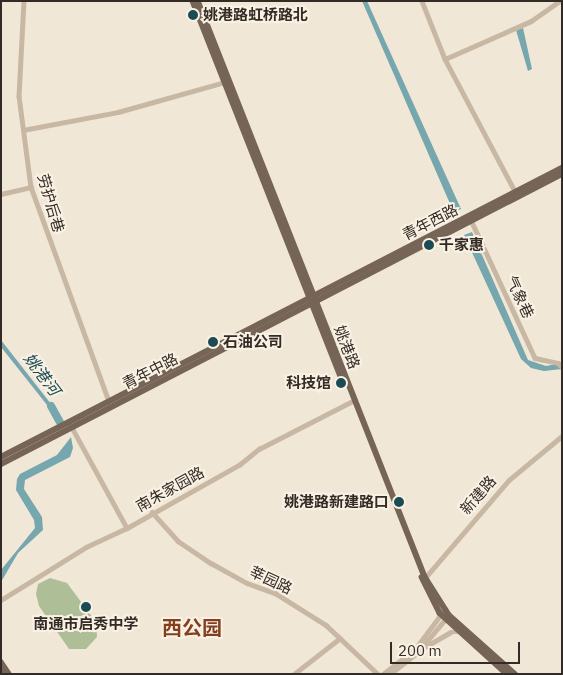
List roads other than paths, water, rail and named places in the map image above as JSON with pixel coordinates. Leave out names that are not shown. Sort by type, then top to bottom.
[{"type":"main road","name":"姚港路","points":[[193,1],[424,578]]},
{"type":"main road","name":"姚港路","points":[[198,1],[351,402],[424,578],[447,617],[507,674]]},
{"type":"main road","name":"青年西路","points":[[312,298],[471,220],[562,168]]},
{"type":"main road","name":"青年西路","points":[[312,298],[517,194],[562,174]]},
{"type":"main road","name":"青年中路","points":[[1,464],[109,401],[312,298]]},
{"type":"main road","name":"青年中路","points":[[1,457],[70,424],[312,298]]},
{"type":"main road","name":"姚港路","points":[[447,617],[515,674]]},
{"type":"main road","points":[[1,662],[9,674]]},
{"type":"main road","points":[[1,670],[4,674]]},
{"type":"street","name":"劳护后巷","points":[[24,1],[20,96],[31,187],[109,401]]},
{"type":"street","points":[[422,1],[445,59],[517,194]]},
{"type":"street","points":[[445,59],[530,21],[560,1]]},
{"type":"street","points":[[23,130],[118,112],[225,82]]},
{"type":"street","points":[[1,194],[31,187]]},
{"type":"street","name":"气象巷","points":[[471,220],[535,358],[560,365]]},
{"type":"street","name":"南朱家园路","points":[[1,600],[86,547],[127,528],[152,512],[239,465],[259,449],[351,402]]},
{"type":"street","points":[[70,424],[127,528]]},
{"type":"street","name":"新建路","points":[[424,578],[518,470],[562,436]]},
{"type":"street","name":"莘园路","points":[[152,512],[178,541],[246,583],[276,593],[340,638],[378,674]]},
{"type":"street","points":[[383,674],[415,649],[443,611]]},
{"type":"street","points":[[418,652],[447,617]]},
{"type":"street","points":[[390,674],[444,635],[461,632]]},
{"type":"street","points":[[294,674],[340,638]]},
{"type":"water","points":[[362,1],[367,1],[461,209],[454,213]]},
{"type":"water","points":[[523,28],[532,69],[528,71],[516,30]]},
{"type":"water","points":[[472,232],[528,360],[546,366],[562,363],[562,369],[544,371],[531,368],[521,359],[464,235]]},
{"type":"water","points":[[1,340],[58,413],[55,415],[1,347]]},
{"type":"water","points":[[71,437],[73,448],[70,457],[25,480],[24,489],[42,517],[43,530],[18,553],[1,582],[1,570],[35,528],[34,520],[16,490],[17,479],[20,474],[57,455]]},
{"type":"waterway","name":"姚港河","points":[[51,406],[60,422]]},
{"type":"place","name":"姚港路虹桥路北","points":[[193,15]]},
{"type":"place","name":"千家惠","points":[[429,245]]},
{"type":"place","name":"石油公司","points":[[213,342]]},
{"type":"place","name":"科技馆","points":[[341,383]]},
{"type":"place","name":"姚港路新建路口","points":[[399,502]]},
{"type":"place","name":"南通市启秀中学","points":[[86,607]]},
{"type":"district","name":"西公园","points":[[192,627]]}]
